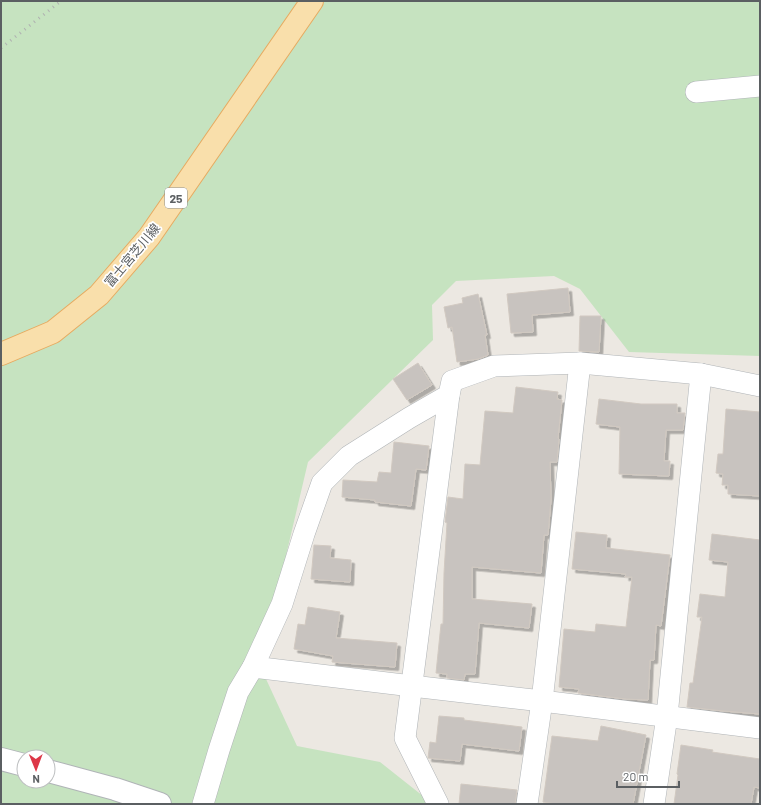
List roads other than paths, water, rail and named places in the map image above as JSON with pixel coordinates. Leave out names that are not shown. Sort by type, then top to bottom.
[{"type":"main road","name":"富士宮芝川線","points":[[1,354],[53,332],[99,295],[149,237],[312,1]]},
{"type":"street","points":[[696,92],[760,86]]},
{"type":"street","points":[[527,804],[542,701],[580,363]]},
{"type":"street","points":[[438,804],[405,738],[449,395],[452,382],[494,366],[580,363],[701,374],[760,386]]},
{"type":"street","points":[[654,804],[667,716],[701,374]]},
{"type":"street","points":[[203,804],[238,692],[253,667],[282,604],[322,483],[349,456],[449,395]]},
{"type":"street","points":[[253,667],[760,728]]},
{"type":"street","points":[[1,759],[16,763]]},
{"type":"street","points":[[56,773],[115,789],[160,804]]},
{"type":"railway","points":[[1,48],[61,1]]}]
